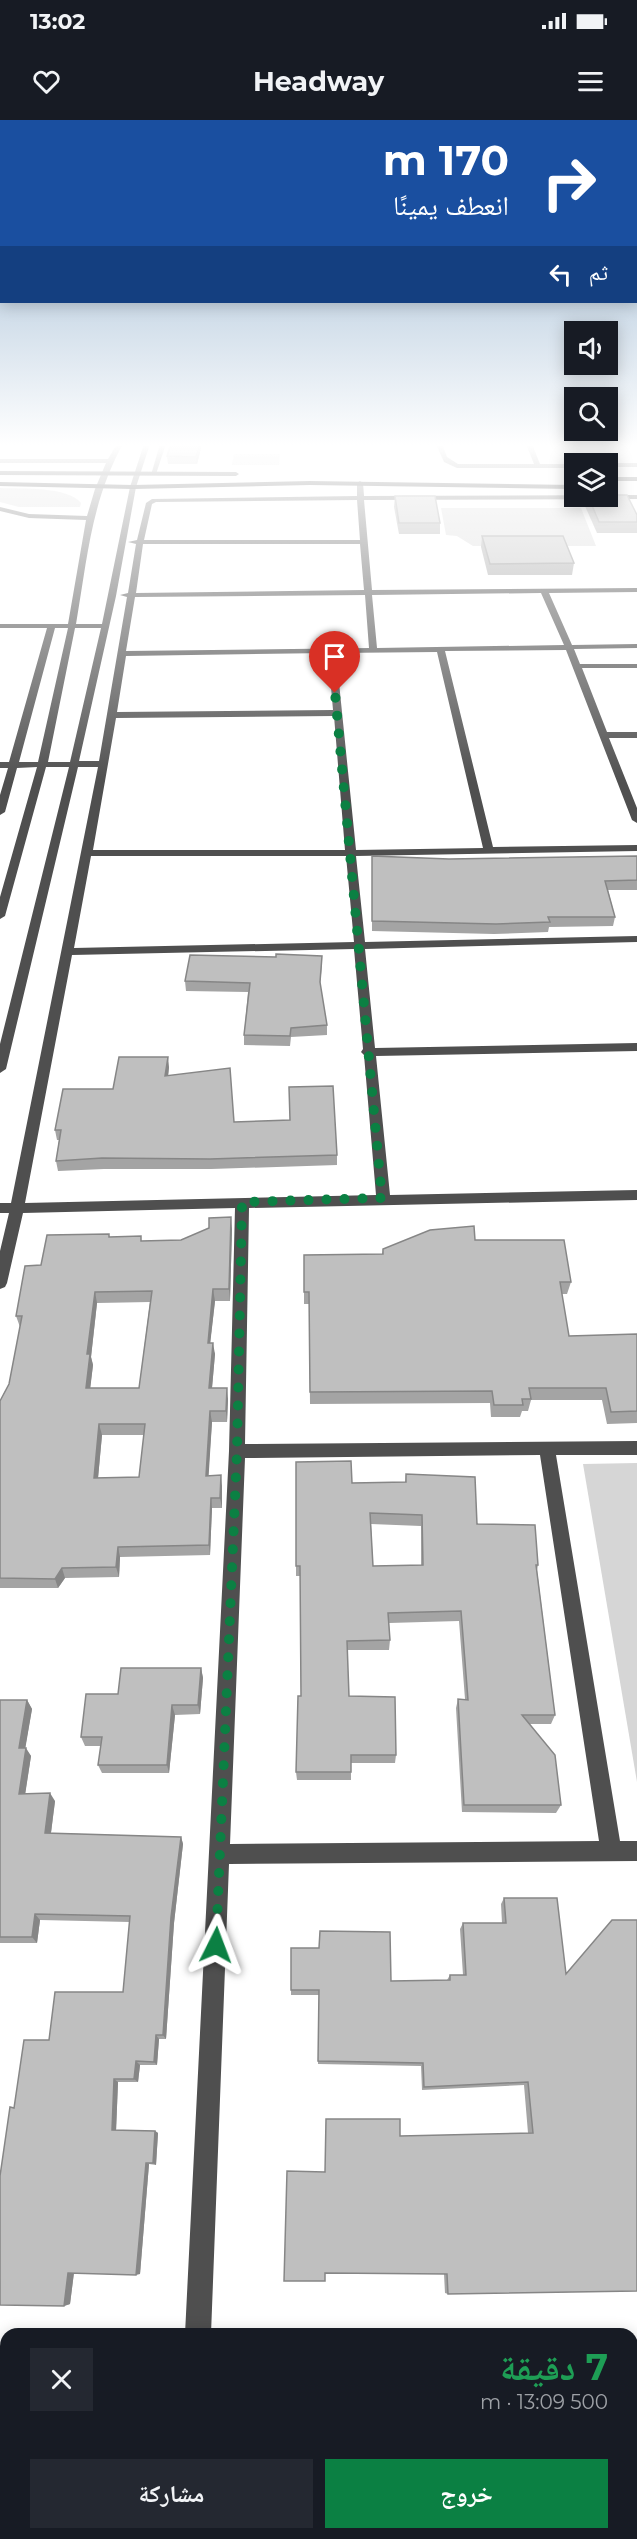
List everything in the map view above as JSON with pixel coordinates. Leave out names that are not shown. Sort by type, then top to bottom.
[{"type":"street","points":[[0,916],[43,765],[72,626],[83,557]]},
{"type":"street","points":[[0,1069],[74,764],[119,557]]},
{"type":"street","points":[[0,1283],[87,853],[138,557]]},
{"type":"street","points":[[365,557],[370,593],[373,651]]},
{"type":"street","points":[[112,596],[637,590]]},
{"type":"street","points":[[544,591],[577,666],[637,820]]},
{"type":"street","points":[[0,626],[105,626]]},
{"type":"street","points":[[0,812],[52,626]]},
{"type":"street","points":[[122,654],[637,646]]},
{"type":"street","points":[[441,650],[489,851]]},
{"type":"street","points":[[332,652],[382,1198]]},
{"type":"street","points":[[577,666],[637,666]]},
{"type":"street","points":[[112,715],[337,713]]},
{"type":"street","points":[[605,735],[637,735]]},
{"type":"street","points":[[0,765],[102,764]]},
{"type":"street","points":[[87,853],[351,853],[637,848]]},
{"type":"street","points":[[66,952],[637,939]]},
{"type":"street","points":[[367,1052],[637,1047]]},
{"type":"street","points":[[0,1208],[382,1198],[637,1195]]},
{"type":"street","points":[[198,2328],[237,1451],[242,1202]]},
{"type":"street","points":[[547,1448],[611,1851]]},
{"type":"street","points":[[237,1451],[637,1448]]},
{"type":"street","points":[[220,1854],[637,1851]]},
{"type":"shaded area","points":[[637,1463],[637,1782],[583,1464]]},
{"type":"building","points":[[488,557],[572,557],[574,563],[490,564]]},
{"type":"building","points":[[372,856],[449,859],[637,856],[637,880],[605,881],[615,917],[548,917],[550,922],[496,924],[372,921]]},
{"type":"building","points":[[276,954],[322,956],[320,982],[327,1025],[291,1028],[290,1036],[244,1035],[250,983],[185,981],[190,955],[276,957]]},
{"type":"building","points":[[119,1057],[168,1057],[165,1076],[230,1068],[234,1122],[290,1120],[289,1087],[333,1086],[337,1155],[210,1159],[102,1158],[56,1161],[61,1130],[55,1130],[63,1089],[113,1089]]},
{"type":"building","points":[[231,1217],[229,1289],[213,1289],[208,1343],[213,1343],[209,1388],[227,1388],[226,1411],[210,1411],[206,1476],[221,1475],[220,1498],[211,1498],[209,1545],[118,1547],[116,1567],[62,1568],[55,1579],[0,1578],[0,1401],[9,1384],[22,1316],[16,1316],[25,1266],[41,1265],[47,1235],[109,1234],[109,1237],[141,1236],[141,1241],[181,1240],[209,1228],[209,1218]],"holes":[[[152,1291],[139,1388],[86,1388],[90,1354],[87,1354],[95,1292]],[[99,1424],[145,1424],[139,1477],[94,1478]]]},
{"type":"building","points":[[474,1226],[475,1240],[564,1240],[571,1282],[560,1282],[569,1336],[637,1334],[637,1411],[611,1412],[606,1388],[529,1388],[531,1399],[522,1399],[523,1405],[494,1405],[492,1391],[310,1392],[309,1292],[304,1292],[304,1255],[383,1254],[383,1249],[430,1230]]},
{"type":"building","points":[[351,1461],[352,1483],[406,1482],[406,1474],[475,1477],[477,1524],[535,1525],[538,1565],[536,1565],[555,1715],[522,1715],[555,1755],[561,1805],[464,1805],[458,1699],[468,1700],[461,1611],[388,1613],[390,1640],[347,1641],[349,1696],[395,1697],[396,1755],[351,1755],[351,1772],[296,1772],[298,1696],[301,1696],[300,1566],[296,1566],[296,1462]],"holes":[[[370,1513],[422,1515],[423,1565],[373,1566]]]},
{"type":"building","points":[[121,1668],[201,1668],[198,1705],[172,1705],[167,1765],[98,1765],[102,1737],[81,1737],[86,1694],[118,1694]]},
{"type":"building","points":[[0,1700],[27,1700],[19,1748],[26,1748],[19,1794],[50,1793],[45,1833],[181,1837],[171,1917],[163,2035],[156,2035],[154,2062],[136,2061],[134,2079],[114,2079],[112,2130],[155,2131],[153,2163],[146,2163],[136,2275],[68,2273],[64,2306],[0,2305],[0,2176],[10,2107],[14,2108],[24,2040],[49,2040],[55,1992],[123,1992],[130,1916],[35,1914],[32,1937],[0,1937]]},
{"type":"building","points":[[504,1898],[557,1898],[566,1974],[612,1920],[637,1920],[637,2291],[448,2294],[447,2274],[325,2273],[325,2281],[284,2281],[287,2171],[325,2172],[326,2119],[400,2119],[400,2136],[533,2133],[528,2082],[424,2087],[423,2063],[318,2061],[319,1990],[291,1990],[291,1948],[319,1948],[320,1931],[390,1932],[391,1981],[450,1980],[450,1975],[466,1975],[463,1923],[506,1923]]},
{"type":"route","points":[[216,1945],[237,1451],[242,1202],[382,1198],[335,693]]}]
